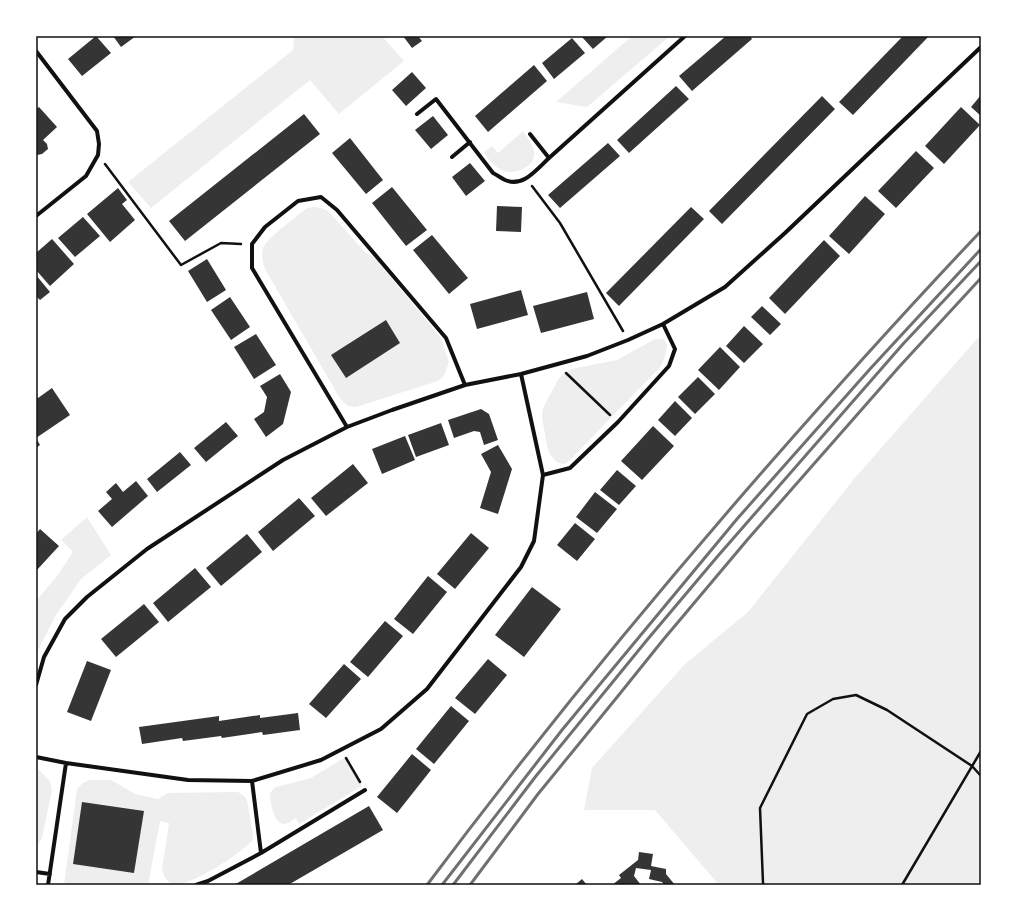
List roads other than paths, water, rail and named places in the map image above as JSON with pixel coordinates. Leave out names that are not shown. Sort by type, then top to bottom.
[{"type":"street","points":[[417,114],[436,99],[494,173],[506,180],[519,182],[527,178],[685,36]]},
{"type":"street","points":[[36,685],[44,657],[65,619],[87,597],[147,549],[282,460],[347,427],[464,385],[521,374],[587,356],[628,340],[663,324],[725,287],[785,233],[981,47]]},
{"type":"street","points":[[36,51],[97,131],[99,144],[98,155],[86,176],[36,216]]},
{"type":"street","points":[[530,134],[549,158]]},
{"type":"street","points":[[452,157],[470,142]]},
{"type":"street","points":[[347,427],[252,268],[252,244],[265,227],[298,201],[321,197],[337,210],[446,338],[464,385]]},
{"type":"street","points":[[543,475],[570,468],[618,422],[669,366],[675,350],[663,324]]},
{"type":"street","points":[[36,756],[66,763],[188,780],[252,781],[321,760],[381,728],[427,689],[521,567],[534,541],[543,475],[521,374]]},
{"type":"street","points":[[48,885],[66,763]]},
{"type":"street","points":[[252,781],[261,853]]},
{"type":"street","points":[[196,885],[208,881],[261,853],[365,790]]},
{"type":"street","points":[[36,872],[50,874]]},
{"type":"railway","points":[[427,885],[550,726],[677,571],[817,409],[981,231]]},
{"type":"railway","points":[[442,885],[562,730],[737,519],[870,369],[981,249]]},
{"type":"railway","points":[[453,885],[536,776],[717,557],[903,344],[981,261]]},
{"type":"railway","points":[[470,885],[538,794],[663,640],[748,539],[899,367],[981,278]]}]
